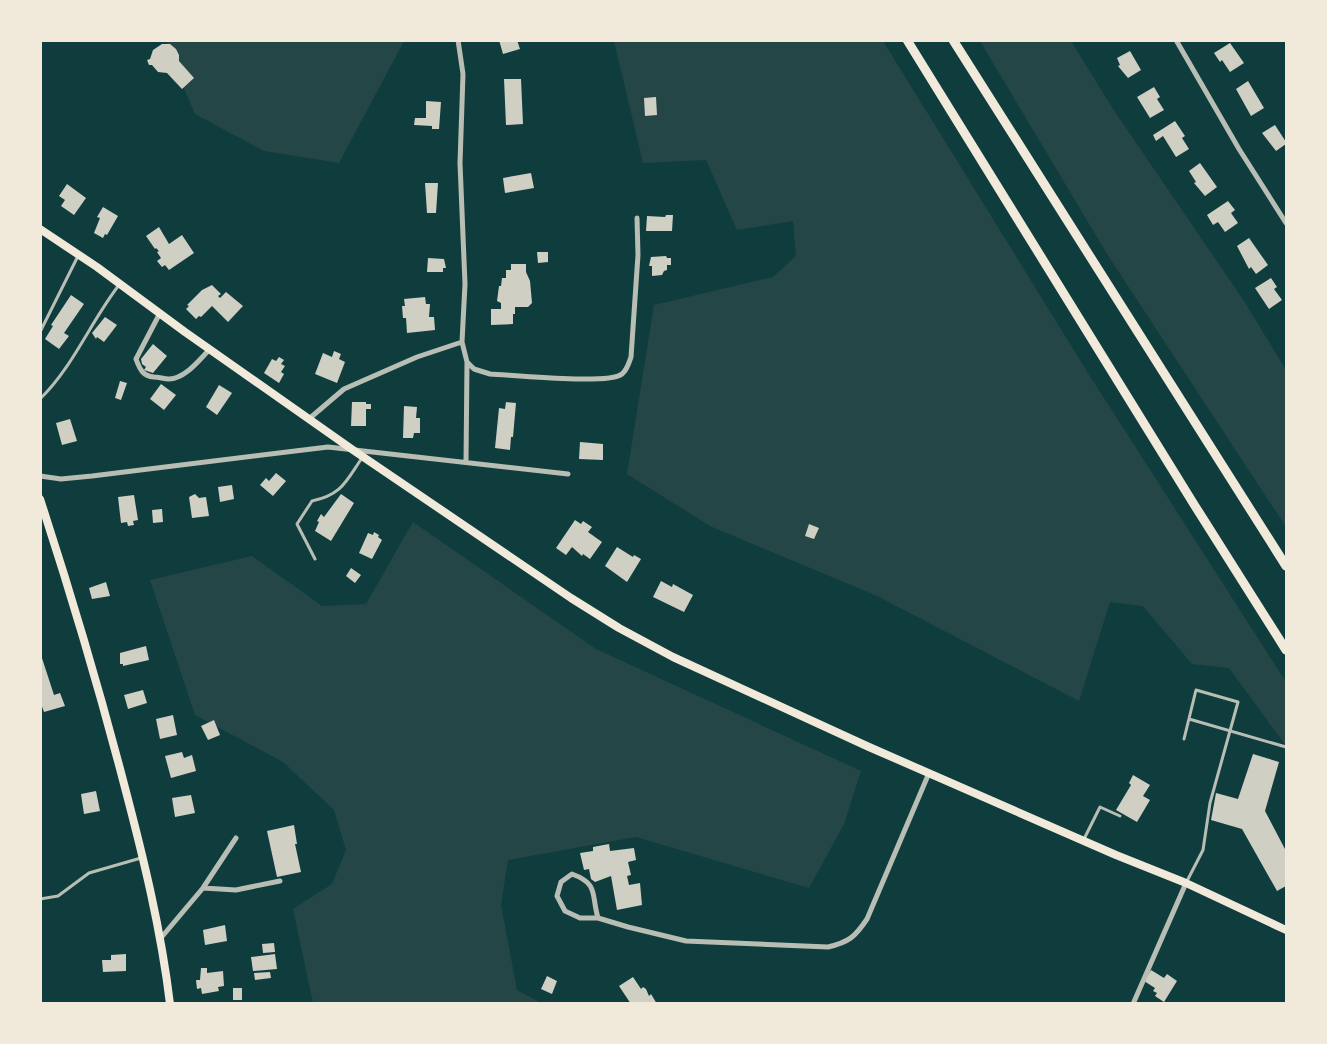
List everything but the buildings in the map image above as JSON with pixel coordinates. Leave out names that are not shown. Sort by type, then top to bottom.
[{"type":"highway","points":[[907,40],[1195,506],[1287,650]]},
{"type":"highway","points":[[953,40],[1287,566]]},
{"type":"main road","points":[[40,229],[310,418],[352,450],[619,628],[673,657],[928,773],[1186,883],[1287,930]]},
{"type":"main road","points":[[40,499],[99,687],[142,857],[160,939],[170,1004]]},
{"type":"street","points":[[458,40],[463,74],[460,164],[465,284],[462,342],[467,362],[466,462]]},
{"type":"street","points":[[1176,40],[1239,148],[1287,224]]},
{"type":"street","points":[[467,362],[474,369],[490,374],[602,379],[622,375],[631,357],[638,255],[637,218]]},
{"type":"street","points":[[160,313],[136,359],[140,370],[148,377],[177,378],[210,349]]},
{"type":"street","points":[[310,418],[344,389],[417,357],[462,342]]},
{"type":"street","points":[[40,476],[61,479],[92,476],[328,447],[568,474]]},
{"type":"street","points":[[598,918],[592,889],[585,879],[572,874],[561,882],[557,896],[565,911],[580,918],[598,918],[686,941],[828,947],[844,943],[857,935],[867,920],[928,773]]},
{"type":"street","points":[[160,939],[203,888],[236,838]]},
{"type":"street","points":[[203,888],[236,890],[280,880]]},
{"type":"street","points":[[1133,1004],[1186,883]]},
{"type":"lane","points":[[40,332],[79,255]]},
{"type":"lane","points":[[40,399],[53,386],[106,302],[120,284]]},
{"type":"lane","points":[[315,559],[297,524],[312,501],[327,498],[339,490],[363,456]]},
{"type":"lane","points":[[1184,739],[1196,690],[1238,702],[1210,803],[1203,850],[1186,883]]},
{"type":"lane","points":[[1189,719],[1287,747]]},
{"type":"lane","points":[[1083,841],[1100,807],[1120,816]]},
{"type":"lane","points":[[40,899],[58,896],[89,873],[142,857]]},
{"type":"shaded area","points":[[167,41],[404,41],[339,163],[264,151],[195,114],[168,52]]},
{"type":"shaded area","points":[[614,41],[883,41],[1088,373],[1286,682],[1286,746],[1229,668],[1192,664],[1143,606],[1110,602],[1079,701],[877,596],[710,526],[627,474],[654,305],[773,277],[796,256],[793,221],[737,230],[706,160],[643,163]]},
{"type":"shaded area","points":[[980,41],[1071,41],[1113,109],[1244,301],[1286,370],[1286,527],[1107,254]]},
{"type":"shaded area","points":[[413,522],[596,649],[861,771],[844,824],[809,888],[636,837],[508,860],[501,905],[517,990],[541,1003],[313,1003],[293,909],[332,884],[346,850],[334,810],[283,762],[195,715],[150,580],[252,556],[322,606],[366,604]]}]
